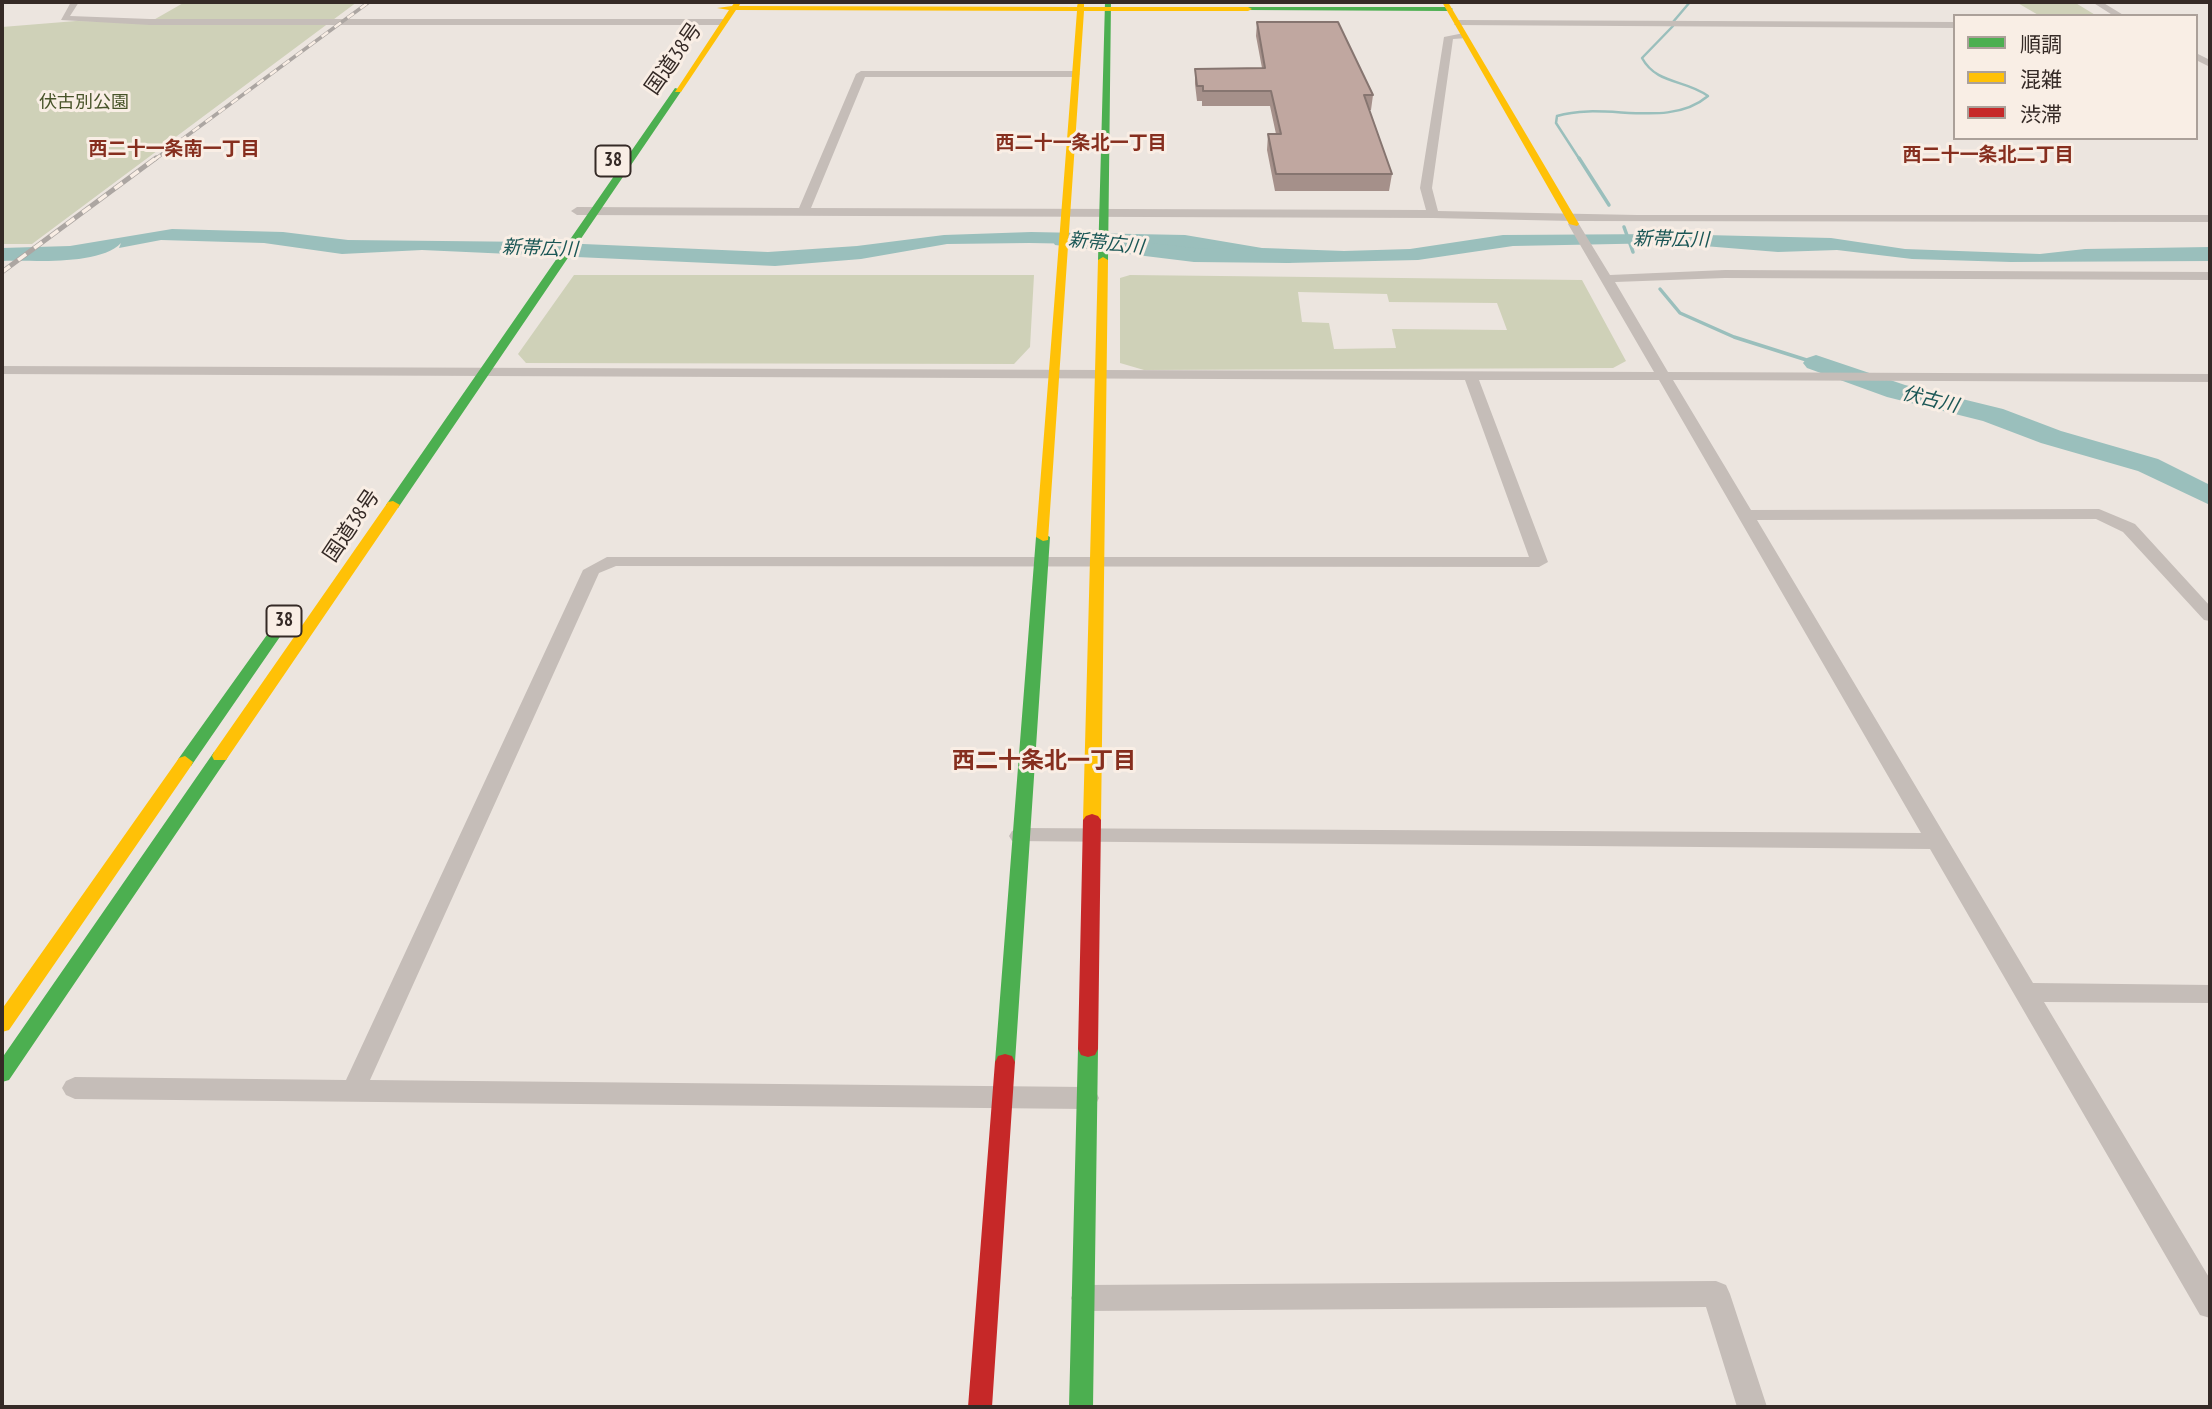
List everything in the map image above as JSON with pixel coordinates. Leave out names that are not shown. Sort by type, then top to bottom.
[{"type":"main road","points":[[980,1407],[1080,5]]},
{"type":"main road","points":[[726,11],[1108,5],[1454,18],[1571,220]]},
{"type":"main road","points":[[1081,1407],[1108,5]]},
{"type":"main road","name":"国道38号","points":[[521,288],[582,216],[726,11]]},
{"type":"main road","name":"国道38号","points":[[2,1074],[556,267],[582,216]]},
{"type":"main road","points":[[449,389],[473,355]]},
{"type":"main road","name":"38","points":[[2,1024],[289,613]]},
{"type":"street","points":[[75,2],[64,18],[138,22],[726,11]]},
{"type":"street","points":[[2100,4],[2118,14]]},
{"type":"street","points":[[1433,214],[1426,188],[1454,18],[1953,25]]},
{"type":"street","points":[[803,213],[861,74],[1075,74]]},
{"type":"street","points":[[582,216],[803,213],[1064,218],[1433,214],[1571,220],[2210,218]]},
{"type":"street","points":[[1571,220],[2210,1305]]},
{"type":"street","points":[[1604,275],[2210,276]]},
{"type":"street","points":[[2,370],[2210,378]]},
{"type":"street","points":[[354,1089],[592,570],[613,561],[1539,562],[1470,375]]},
{"type":"street","points":[[1745,515],[2099,514],[2129,528],[2210,616]]},
{"type":"street","points":[[1020,836],[1938,841]]},
{"type":"street","points":[[2027,992],[2210,994]]},
{"type":"street","points":[[75,1088],[1086,1097]]},
{"type":"street","points":[[1085,1298],[1716,1294],[1752,1407]]},
{"type":"green space","name":"伏古別公園","points":[[185,2],[357,2],[32,244],[2,244],[2,27],[76,21],[150,22]]},
{"type":"green space","points":[[2016,2],[2074,2],[2094,14],[2037,14]]},
{"type":"green space","points":[[574,275],[1034,275],[1030,347],[1014,364],[526,363],[518,354]]},
{"type":"green space","points":[[1130,275],[1582,280],[1626,361],[1613,368],[1144,370],[1120,363],[1120,278]],"holes":[[[1298,292],[1387,294],[1389,302],[1497,303],[1507,330],[1392,329],[1396,348],[1334,349],[1329,323],[1302,322]]]},
{"type":"water","points":[[172,229],[283,232],[348,240],[537,242],[768,252],[857,246],[944,235],[1031,232],[1185,235],[1262,248],[1344,251],[1410,249],[1503,235],[1663,234],[1831,238],[1905,249],[2040,254],[2085,249],[2210,247],[2210,261],[2011,262],[1912,259],[1837,250],[1778,252],[1667,243],[1513,246],[1418,260],[1287,263],[1143,245],[1029,243],[947,244],[861,259],[775,266],[422,250],[342,254],[264,243],[161,240],[119,248],[121,243],[111,250],[82,259],[2,261],[2,248],[70,246]]},
{"type":"building","points":[[1257,22],[1338,22],[1373,95],[1364,95],[1392,174],[1276,174],[1268,134],[1281,134],[1271,91],[1203,91],[1203,86],[1197,86],[1195,69],[1265,68]]},
{"type":"waterway","name":"伏古川","points":[[1673,22],[1690,2]]},
{"type":"waterway","name":"伏古川","points":[[1580,160],[1556,123],[1557,116],[1595,111],[1674,111],[1692,106],[1708,96],[1655,73],[1642,58],[1673,26]]},
{"type":"waterway","name":"伏古川","points":[[1579,158],[1609,205]]},
{"type":"waterway","name":"伏古川","points":[[1624,227],[1633,252]]},
{"type":"waterway","name":"新帯広川","points":[[1063,240],[1194,255],[1290,256]]},
{"type":"waterway","name":"伏古川","points":[[1660,289],[1680,313],[1734,337],[1816,363]]},
{"type":"waterway","name":"伏古川","points":[[1816,363],[1896,391],[1993,415],[2051,437],[2148,465],[2210,496]]},
{"type":"railway","points":[[154,160],[369,2]]},
{"type":"railway","points":[[2,272],[156,158]]},
{"type":"traffic: fast","points":[[1103,260],[1108,2]]},
{"type":"traffic: fast","points":[[1248,9],[1449,9]]},
{"type":"traffic: fast","points":[[393,505],[678,90]]},
{"type":"traffic: fast","points":[[1005,1062],[1043,537]]},
{"type":"traffic: fast","points":[[185,762],[279,628]]},
{"type":"traffic: fast","points":[[2,1074],[220,756]]},
{"type":"traffic: fast","points":[[1081,1407],[1088,1049]]},
{"type":"traffic: slow","points":[[678,90],[738,2]]},
{"type":"traffic: slow","points":[[1043,537],[1081,2]]},
{"type":"traffic: slow","points":[[1445,2],[1574,224]]},
{"type":"traffic: slow","points":[[721,8],[1248,9]]},
{"type":"traffic: slow","points":[[1092,820],[1103,260]]},
{"type":"traffic: slow","points":[[220,756],[393,505]]},
{"type":"traffic: slow","points":[[2,1024],[185,762]]},
{"type":"traffic: jam","points":[[1088,1049],[1092,820]]},
{"type":"traffic: jam","points":[[980,1407],[1005,1062]]},
{"type":"district","name":"西二十一条北一丁目","points":[[1081,144]]},
{"type":"district","name":"西二十一条南一丁目","points":[[174,150]]},
{"type":"district","name":"西二十一条北二丁目","points":[[1988,156]]},
{"type":"district","name":"西二十条北一丁目","points":[[1044,761]]}]
